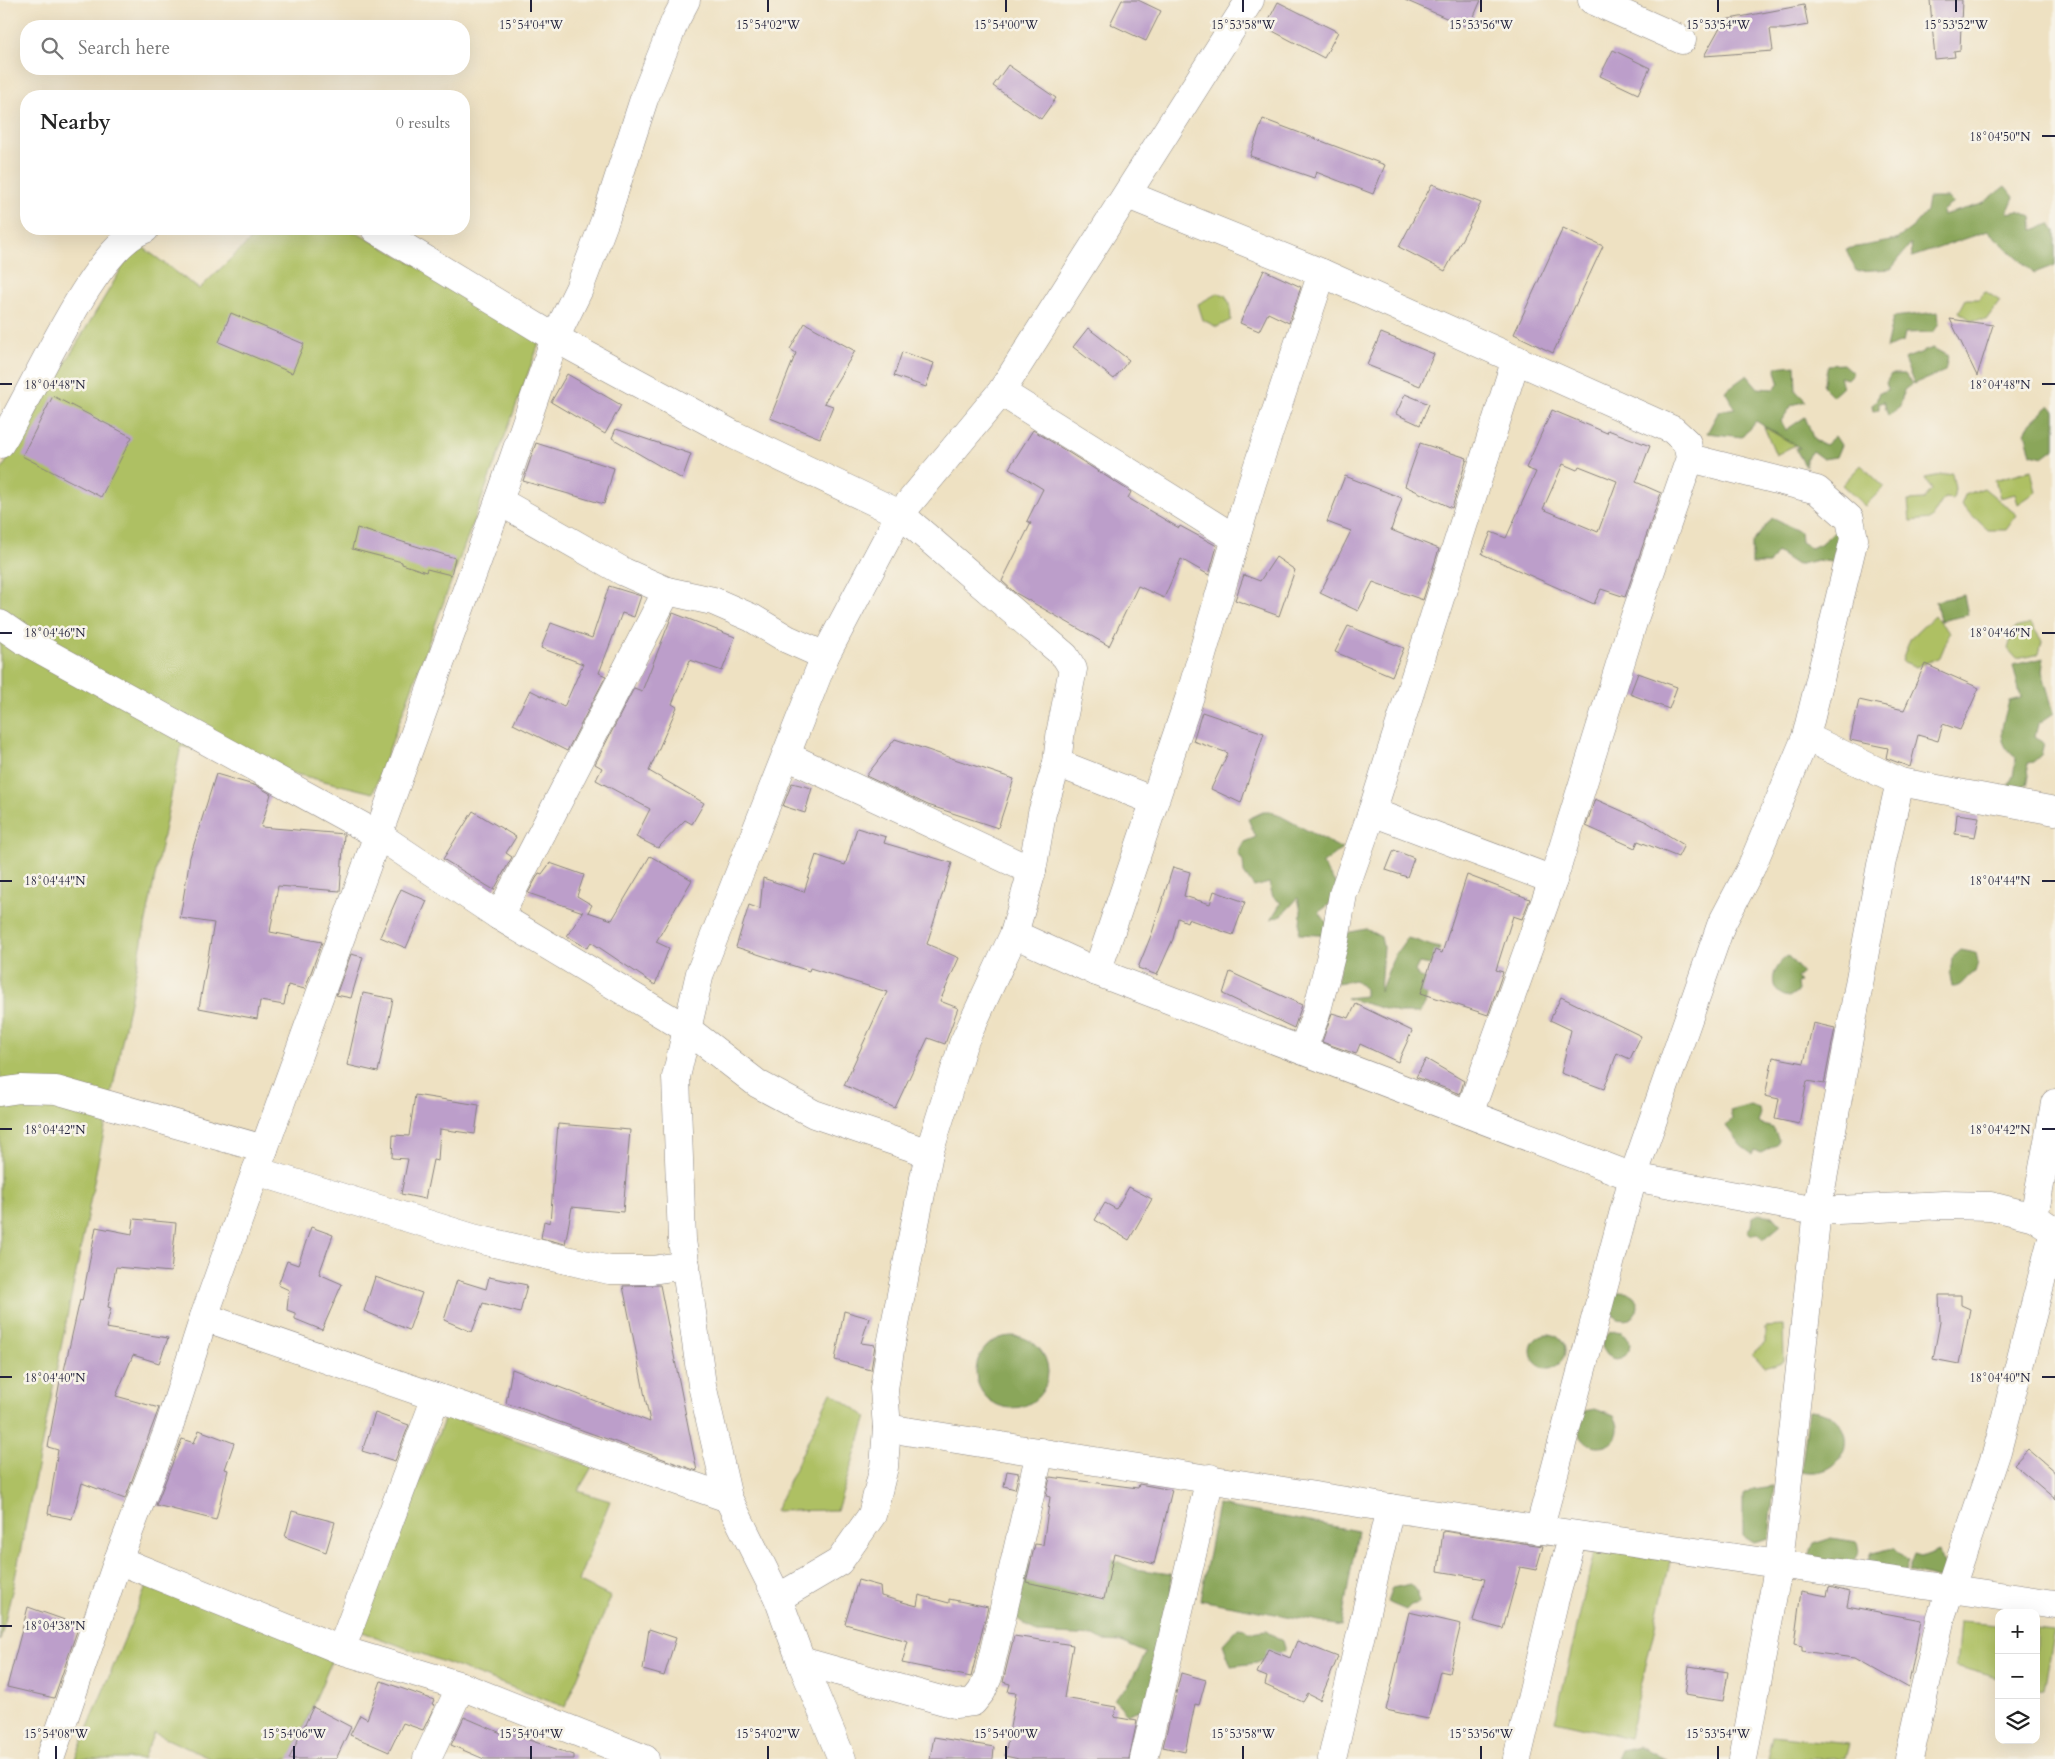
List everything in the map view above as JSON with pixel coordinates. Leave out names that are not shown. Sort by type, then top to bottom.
[{"type":"street","points":[[50,1759],[118,1560],[167,1433],[204,1317],[555,338],[579,289],[605,220],[644,99],[686,0]]},
{"type":"street","points":[[842,1759],[801,1661],[778,1598],[728,1498],[702,1385],[682,1240],[676,1077],[700,973],[825,656],[900,514],[1001,392],[1128,195],[1250,0]]},
{"type":"street","points":[[1592,0],[1682,40]]},
{"type":"street","points":[[1128,195],[1322,273],[1516,359],[1674,430],[1687,443],[1690,458],[1634,620],[1553,880],[1469,1114]]},
{"type":"street","points":[[0,444],[80,299],[113,251],[131,235]]},
{"type":"street","points":[[385,235],[555,338],[734,435],[900,514],[1065,656],[1073,669],[1061,729],[1057,763],[1042,813],[1032,872],[1014,934],[963,1044],[929,1154],[884,1389],[887,1428],[884,1467],[872,1515],[839,1562],[778,1598]]},
{"type":"street","points":[[1097,972],[1191,693],[1236,539],[1322,273]]},
{"type":"street","points":[[1303,1049],[1316,1014],[1335,940],[1344,894],[1372,812],[1516,359]]},
{"type":"street","points":[[1001,392],[1236,539]]},
{"type":"street","points":[[1539,1530],[1633,1177],[1721,925],[1751,868],[1806,736],[1854,539],[1850,519],[1817,490],[1690,458]]},
{"type":"street","points":[[498,501],[624,572],[667,591],[713,601],[752,618],[787,639],[825,656]]},
{"type":"street","points":[[499,916],[667,591]]},
{"type":"street","points":[[0,624],[23,640],[378,835],[499,916],[688,1029],[758,1084],[814,1114],[929,1154]]},
{"type":"street","points":[[1806,736],[1900,782],[2055,811]]},
{"type":"street","points":[[787,756],[1032,872]]},
{"type":"street","points":[[1057,763],[1154,801]]},
{"type":"street","points":[[1743,1759],[1779,1563],[1818,1211],[1881,865],[1900,782]]},
{"type":"street","points":[[1372,812],[1553,880]]},
{"type":"street","points":[[1014,934],[1097,972],[1303,1049],[1633,1177],[1818,1211],[1944,1205],[1991,1206],[2048,1227]]},
{"type":"street","points":[[0,1092],[20,1089],[56,1090],[260,1160],[473,1238],[609,1270],[652,1270],[686,1265]]},
{"type":"street","points":[[1909,1759],[1941,1617],[1996,1451],[2048,1227],[2055,1103]]},
{"type":"street","points":[[204,1317],[728,1498]]},
{"type":"street","points":[[341,1650],[436,1396]]},
{"type":"street","points":[[887,1428],[1390,1508],[2055,1604]]},
{"type":"street","points":[[801,1661],[955,1704],[972,1702],[982,1691],[988,1677],[1040,1452]]},
{"type":"street","points":[[1144,1759],[1210,1478]]},
{"type":"street","points":[[1332,1759],[1390,1508]]},
{"type":"street","points":[[1517,1759],[1554,1602],[1573,1535]]},
{"type":"street","points":[[118,1560],[341,1650],[460,1686],[645,1759]]},
{"type":"street","points":[[427,1759],[460,1686]]},
{"type":"green space","points":[[2005,186],[2014,197],[2007,213],[2018,211],[2032,217],[2033,230],[2050,224],[2055,232],[2055,265],[2034,273],[1988,231],[1912,257],[1911,244],[1891,269],[1856,271],[1846,249],[1896,240],[1914,226],[1926,212],[1928,198],[1948,198],[1953,203],[1942,211],[1943,215],[1982,204]]},
{"type":"green space","points":[[256,235],[360,235],[543,333],[373,793],[181,746],[14,1583],[0,1641],[0,472],[137,243],[199,289]]},
{"type":"green space","points":[[1985,291],[2000,301],[1986,320],[1971,320],[1959,312],[1966,299],[1979,299]]},
{"type":"green space","points":[[1218,293],[1225,295],[1230,304],[1231,320],[1217,327],[1203,320],[1198,304]]},
{"type":"green space","points":[[1938,312],[1939,323],[1934,332],[1905,333],[1903,342],[1886,348],[1893,317]]},
{"type":"green space","points":[[1933,348],[1948,356],[1945,371],[1914,384],[1904,359]]},
{"type":"green space","points":[[1843,364],[1853,373],[1847,379],[1840,377],[1843,387],[1833,396],[1823,386],[1828,365]]},
{"type":"green space","points":[[1795,365],[1796,391],[1806,401],[1792,405],[1781,421],[1786,430],[1805,417],[1814,440],[1825,445],[1835,436],[1841,445],[1836,457],[1823,459],[1812,451],[1806,459],[1806,467],[1795,448],[1800,448],[1756,421],[1742,437],[1707,433],[1719,411],[1735,408],[1725,391],[1747,375],[1758,388],[1774,389],[1779,382],[1775,367]]},
{"type":"green space","points":[[1891,374],[1905,374],[1912,384],[1904,390],[1900,407],[1888,416],[1884,402],[1879,403],[1879,410],[1873,411],[1872,405],[1877,399],[1878,394],[1888,389],[1886,383]]},
{"type":"green space","points":[[2050,405],[2055,411],[2055,448],[2043,457],[2031,454],[2025,432],[2031,422]]},
{"type":"green space","points":[[1764,427],[1795,445],[1776,455]]},
{"type":"green space","points":[[1861,465],[1884,487],[1865,506],[1842,485]]},
{"type":"green space","points":[[2031,470],[2036,492],[2018,504],[2015,494],[2000,498],[1995,480]]},
{"type":"green space","points":[[1952,473],[1955,489],[1953,499],[1944,498],[1931,519],[1910,521],[1908,501],[1923,500],[1932,490],[1925,478]]},
{"type":"green space","points":[[1984,488],[2017,515],[2006,530],[1988,530],[1961,505],[1965,495]]},
{"type":"green space","points":[[1772,518],[1800,532],[1801,542],[1811,548],[1820,544],[1835,531],[1845,533],[1839,563],[1817,560],[1797,565],[1777,552],[1769,564],[1752,564],[1752,543]]},
{"type":"green space","points":[[1964,595],[1968,615],[1940,621],[1936,601]]},
{"type":"green space","points":[[1934,616],[1950,633],[1940,657],[1916,667],[1902,661],[1910,639]]},
{"type":"green space","points":[[2031,624],[2042,641],[2039,654],[2017,659],[2008,649],[2014,628]]},
{"type":"green space","points":[[2044,658],[2042,671],[2054,713],[2038,724],[2035,736],[2044,743],[2041,755],[2033,762],[2027,763],[2029,776],[2027,785],[2017,791],[2008,786],[2013,776],[2016,758],[2005,745],[2002,732],[2009,701],[2021,698],[2013,665]]},
{"type":"green space","points":[[1263,812],[1273,812],[1342,849],[1322,864],[1343,894],[1319,912],[1336,936],[1299,934],[1301,912],[1298,898],[1283,914],[1271,919],[1281,903],[1273,897],[1269,883],[1254,887],[1244,873],[1243,861],[1238,853],[1244,842],[1256,837],[1248,819]]},
{"type":"green space","points":[[1366,929],[1381,937],[1383,947],[1380,992],[1394,956],[1407,938],[1440,948],[1437,966],[1419,963],[1415,971],[1419,978],[1430,980],[1425,1005],[1419,1013],[1399,1013],[1346,998],[1365,996],[1365,989],[1355,980],[1337,983],[1346,933]]},
{"type":"green space","points":[[1961,950],[1976,953],[1978,962],[1975,972],[1959,986],[1952,987],[1950,975],[1952,958]]},
{"type":"green space","points":[[1788,956],[1803,973],[1797,978],[1800,982],[1797,983],[1798,991],[1789,997],[1776,990],[1774,985],[1775,972],[1782,960]]},
{"type":"green space","points":[[1750,1105],[1759,1108],[1761,1113],[1758,1123],[1773,1128],[1779,1140],[1776,1145],[1761,1153],[1755,1150],[1752,1154],[1741,1146],[1726,1126],[1732,1119],[1730,1111]]},
{"type":"green space","points":[[1758,1214],[1773,1216],[1781,1225],[1763,1240],[1758,1234],[1752,1235],[1747,1231],[1751,1226],[1752,1217]]},
{"type":"green space","points":[[1624,1292],[1634,1296],[1638,1306],[1634,1316],[1624,1320],[1614,1316],[1610,1306],[1614,1296]]},
{"type":"green space","points":[[1783,1326],[1784,1361],[1765,1368],[1753,1354],[1765,1343],[1765,1327]]},
{"type":"green space","points":[[1616,1331],[1626,1335],[1630,1345],[1626,1355],[1616,1359],[1606,1355],[1602,1345],[1606,1335]]},
{"type":"green space","points":[[1548,1334],[1560,1339],[1565,1351],[1560,1363],[1548,1368],[1536,1363],[1531,1351],[1536,1339]]},
{"type":"green space","points":[[1012,1336],[1026,1339],[1038,1346],[1045,1358],[1048,1372],[1045,1386],[1038,1398],[1026,1405],[1012,1408],[998,1405],[986,1398],[979,1386],[976,1372],[979,1358],[986,1346],[998,1339]]},
{"type":"green space","points":[[831,1392],[867,1417],[837,1510],[775,1511]]},
{"type":"green space","points":[[1595,1409],[1614,1416],[1618,1426],[1617,1434],[1613,1441],[1599,1447],[1591,1446],[1578,1431],[1584,1411]]},
{"type":"green space","points":[[1809,1410],[1826,1414],[1838,1422],[1844,1433],[1845,1446],[1841,1458],[1832,1467],[1819,1473],[1801,1472]]},
{"type":"green space","points":[[446,1415],[592,1467],[578,1491],[610,1501],[578,1581],[611,1597],[565,1707],[360,1631]]},
{"type":"green space","points":[[1774,1486],[1769,1539],[1754,1543],[1743,1536],[1743,1495],[1752,1489]]},
{"type":"green space","points":[[1218,1505],[1358,1531],[1341,1626],[1200,1600]]},
{"type":"green space","points":[[1832,1538],[1857,1542],[1859,1553],[1847,1574],[1812,1563],[1809,1553],[1813,1544]]},
{"type":"green space","points":[[1597,1540],[1671,1557],[1629,1738],[1555,1721]]},
{"type":"green space","points":[[1894,1548],[1908,1562],[1904,1573],[1866,1568],[1872,1553]]},
{"type":"green space","points":[[1940,1550],[1947,1574],[1943,1581],[1908,1571],[1914,1555],[1921,1557]]},
{"type":"green space","points":[[1112,1559],[1135,1569],[1171,1574],[1172,1593],[1162,1703],[1127,1714],[1114,1699],[1128,1686],[1146,1653],[1121,1642],[1103,1641],[1094,1636],[1037,1633],[1016,1618],[1025,1562],[1082,1598]]},
{"type":"green space","points":[[148,1582],[336,1651],[290,1759],[211,1759],[154,1733],[143,1759],[75,1759]]},
{"type":"green space","points":[[1411,1584],[1418,1592],[1419,1603],[1411,1605],[1406,1610],[1387,1602],[1392,1588]]},
{"type":"green space","points":[[1960,1622],[1995,1625],[1995,1677],[1956,1666]]},
{"type":"green space","points":[[1238,1628],[1246,1629],[1250,1632],[1266,1630],[1282,1641],[1285,1651],[1257,1663],[1231,1666],[1223,1644]]},
{"type":"green space","points":[[2040,1628],[2055,1630],[2044,1690],[2040,1689]]},
{"type":"green space","points":[[1772,1736],[1849,1744],[1845,1759],[1767,1759]]},
{"type":"green space","points":[[1638,1746],[1666,1759],[1618,1759],[1622,1750]]},
{"type":"building","points":[[1122,0],[1138,0],[1161,11],[1146,41],[1110,24]]},
{"type":"building","points":[[1405,0],[1481,0],[1469,28]]},
{"type":"building","points":[[1930,0],[1962,0],[1960,50],[1954,51],[1955,57],[1935,59]]},
{"type":"building","points":[[1278,2],[1338,32],[1324,58],[1265,27]]},
{"type":"building","points":[[1804,5],[1808,25],[1785,29],[1770,29],[1773,51],[1704,56],[1724,20]]},
{"type":"building","points":[[1613,50],[1650,68],[1638,94],[1600,76]]},
{"type":"building","points":[[1008,65],[1056,98],[1041,119],[993,86]]},
{"type":"building","points":[[1263,119],[1385,165],[1373,194],[1316,172],[1314,178],[1250,156]]},
{"type":"building","points":[[1432,184],[1481,203],[1445,271],[1399,247]]},
{"type":"building","points":[[1563,228],[1603,246],[1553,353],[1514,334]]},
{"type":"building","points":[[1264,270],[1301,287],[1289,323],[1268,313],[1259,331],[1240,323]]},
{"type":"building","points":[[231,313],[304,344],[292,373],[219,342]]},
{"type":"building","points":[[1950,319],[1993,325],[1977,376]]},
{"type":"building","points":[[805,323],[855,351],[824,403],[833,406],[820,438],[770,418],[796,353],[790,349]]},
{"type":"building","points":[[1088,328],[1129,360],[1114,379],[1073,347]]},
{"type":"building","points":[[1381,333],[1434,354],[1420,386],[1367,365]]},
{"type":"building","points":[[902,352],[934,363],[926,387],[894,376]]},
{"type":"building","points":[[567,374],[621,405],[605,434],[551,402]]},
{"type":"building","points":[[1405,394],[1429,404],[1420,425],[1396,414]]},
{"type":"building","points":[[53,396],[132,437],[101,497],[22,456]]},
{"type":"building","points":[[1552,410],[1607,433],[1608,430],[1650,446],[1636,482],[1661,493],[1625,597],[1601,589],[1594,604],[1482,554],[1491,532],[1506,538],[1536,472],[1526,468]],"holes":[[[1563,464],[1577,470],[1579,466],[1617,481],[1598,532],[1543,509]]]},
{"type":"building","points":[[616,429],[691,454],[682,479],[612,438]]},
{"type":"building","points":[[1033,430],[1131,492],[1128,498],[1179,528],[1180,526],[1217,546],[1209,575],[1181,559],[1164,598],[1138,586],[1109,646],[1014,592],[1002,581],[1031,523],[1027,521],[1043,489],[1009,468]]},
{"type":"building","points":[[536,443],[614,468],[604,504],[523,481]]},
{"type":"building","points":[[1420,443],[1467,458],[1452,508],[1405,486]]},
{"type":"building","points":[[1345,476],[1402,498],[1391,530],[1439,549],[1423,600],[1373,582],[1358,611],[1320,593],[1351,531],[1327,522]]},
{"type":"building","points":[[357,528],[455,558],[451,575],[427,569],[426,572],[402,564],[402,562],[352,549]]},
{"type":"building","points":[[1276,557],[1295,570],[1279,616],[1235,600],[1244,575],[1260,581]]},
{"type":"building","points":[[609,586],[641,596],[634,617],[622,613],[599,673],[606,676],[567,751],[513,724],[530,690],[564,707],[583,664],[541,648],[551,623],[592,638]]},
{"type":"building","points":[[673,613],[735,637],[722,671],[690,660],[672,704],[677,707],[649,771],[704,803],[692,824],[685,820],[658,848],[636,837],[650,809],[596,780],[602,768],[595,764],[634,688],[642,691]]},
{"type":"building","points":[[1348,626],[1404,648],[1392,676],[1335,652]]},
{"type":"building","points":[[1925,664],[1979,688],[1960,730],[1943,724],[1938,741],[1918,735],[1910,767],[1886,758],[1888,748],[1850,740],[1859,700],[1904,710]]},
{"type":"building","points":[[1638,673],[1677,687],[1669,709],[1630,694]]},
{"type":"building","points":[[1202,712],[1264,733],[1241,803],[1211,789],[1228,753],[1193,741]]},
{"type":"building","points":[[895,739],[1014,779],[998,828],[928,805],[866,776]]},
{"type":"building","points":[[216,774],[257,786],[271,794],[261,827],[344,834],[340,891],[278,886],[270,932],[322,942],[305,989],[288,985],[284,1005],[260,1001],[257,1019],[199,1008],[214,923],[180,918],[190,857]]},
{"type":"building","points":[[792,783],[812,788],[805,813],[783,806]]},
{"type":"building","points":[[1595,799],[1647,822],[1684,845],[1678,857],[1638,841],[1635,848],[1586,826]]},
{"type":"building","points":[[473,811],[516,837],[506,853],[512,857],[494,890],[443,859]]},
{"type":"building","points":[[1957,814],[1979,817],[1975,837],[1955,834]]},
{"type":"building","points":[[857,828],[886,837],[884,843],[952,863],[927,944],[959,958],[940,1001],[958,1008],[945,1044],[928,1038],[895,1108],[844,1085],[887,992],[810,968],[809,971],[736,947],[749,905],[760,909],[763,878],[804,892],[816,855],[845,865]]},
{"type":"building","points":[[1394,850],[1414,858],[1407,877],[1386,870]]},
{"type":"building","points":[[650,856],[692,880],[656,942],[669,948],[655,985],[591,942],[587,948],[567,936],[583,912],[528,893],[539,873],[542,874],[550,863],[584,875],[577,896],[592,905],[588,912],[612,920]]},
{"type":"building","points":[[1173,867],[1190,872],[1184,896],[1210,904],[1214,891],[1245,902],[1233,935],[1188,919],[1187,922],[1178,918],[1173,939],[1157,975],[1138,968],[1152,933]]},
{"type":"building","points":[[1467,875],[1530,899],[1522,919],[1513,916],[1496,970],[1503,972],[1488,1015],[1421,993],[1435,950],[1442,953]]},
{"type":"building","points":[[401,889],[427,901],[406,948],[380,937]]},
{"type":"building","points":[[351,954],[363,957],[351,998],[336,995]]},
{"type":"building","points":[[1230,972],[1302,1005],[1294,1028],[1223,994]]},
{"type":"building","points":[[363,993],[393,999],[378,1072],[347,1065]]},
{"type":"building","points":[[1561,997],[1641,1036],[1630,1059],[1617,1053],[1604,1089],[1561,1073],[1571,1030],[1550,1020]]},
{"type":"building","points":[[1356,1004],[1412,1031],[1398,1062],[1360,1044],[1356,1054],[1322,1042],[1332,1013],[1349,1018]]},
{"type":"building","points":[[1813,1023],[1835,1028],[1824,1084],[1807,1081],[1799,1124],[1775,1119],[1779,1099],[1765,1096],[1773,1057],[1804,1063]]},
{"type":"building","points":[[1426,1059],[1464,1081],[1460,1094],[1416,1077]]},
{"type":"building","points":[[415,1095],[479,1105],[475,1134],[440,1129],[438,1161],[433,1160],[425,1199],[401,1194],[408,1159],[392,1158],[393,1135],[409,1136]]},
{"type":"building","points":[[558,1124],[630,1130],[623,1212],[572,1207],[565,1244],[541,1238],[544,1221],[550,1223]]},
{"type":"building","points":[[1129,1187],[1152,1199],[1129,1240],[1095,1220],[1105,1203],[1116,1209]]},
{"type":"building","points":[[134,1219],[176,1223],[171,1272],[116,1267],[108,1307],[111,1308],[106,1328],[168,1338],[159,1363],[133,1355],[116,1396],[159,1408],[125,1499],[82,1483],[72,1519],[48,1514],[58,1450],[48,1447],[61,1375],[63,1375],[80,1300],[82,1301],[96,1227],[132,1234]]},
{"type":"building","points":[[311,1227],[333,1235],[319,1274],[342,1284],[322,1330],[295,1319],[295,1313],[287,1310],[289,1290],[278,1285],[287,1261],[298,1265]]},
{"type":"building","points":[[375,1277],[422,1293],[409,1330],[364,1311]]},
{"type":"building","points":[[489,1277],[527,1285],[520,1313],[483,1303],[472,1332],[444,1320],[457,1280],[486,1289]]},
{"type":"building","points":[[660,1285],[697,1471],[506,1403],[512,1369],[650,1422],[623,1286]]},
{"type":"building","points":[[1939,1295],[1961,1295],[1961,1305],[1970,1309],[1959,1364],[1933,1359],[1940,1322]]},
{"type":"building","points":[[844,1311],[869,1318],[861,1343],[875,1345],[871,1370],[835,1360]]},
{"type":"building","points":[[375,1413],[409,1425],[395,1461],[362,1451]]},
{"type":"building","points":[[199,1430],[234,1443],[225,1469],[228,1470],[216,1520],[156,1505],[182,1439],[194,1443]]},
{"type":"building","points":[[2028,1449],[2055,1472],[2055,1499],[2014,1464]]},
{"type":"building","points":[[1007,1471],[1019,1473],[1015,1489],[1004,1486]]},
{"type":"building","points":[[1050,1477],[1138,1488],[1139,1484],[1172,1490],[1154,1564],[1114,1553],[1104,1599],[1026,1582],[1035,1544],[1043,1545],[1050,1497],[1046,1496]]},
{"type":"building","points":[[292,1511],[335,1522],[326,1552],[285,1537]]},
{"type":"building","points":[[1443,1531],[1543,1546],[1536,1570],[1520,1567],[1503,1629],[1473,1621],[1485,1579],[1438,1571]]},
{"type":"building","points":[[858,1580],[880,1586],[881,1596],[917,1606],[919,1595],[949,1603],[949,1599],[988,1607],[971,1677],[902,1663],[908,1641],[845,1624]]},
{"type":"building","points":[[1829,1587],[1850,1592],[1847,1606],[1921,1620],[1908,1688],[1854,1658],[1802,1651],[1802,1646],[1794,1644],[1801,1591],[1827,1596]]},
{"type":"building","points":[[28,1607],[79,1625],[54,1698],[7,1687]]},
{"type":"building","points":[[1409,1612],[1461,1624],[1449,1673],[1440,1671],[1428,1719],[1386,1710]]},
{"type":"building","points":[[649,1629],[676,1638],[664,1676],[643,1670]]},
{"type":"building","points":[[1014,1636],[1073,1645],[1064,1698],[1116,1707],[1114,1717],[1137,1721],[1129,1759],[1019,1759],[1005,1756],[1016,1693],[1008,1692],[1010,1684],[1003,1682]]},
{"type":"building","points":[[1297,1641],[1338,1657],[1320,1700],[1308,1694],[1303,1702],[1265,1685],[1267,1677],[1257,1673],[1268,1649],[1290,1658]]},
{"type":"building","points":[[1689,1666],[1728,1672],[1723,1701],[1685,1695]]},
{"type":"building","points":[[1181,1673],[1206,1680],[1199,1705],[1195,1704],[1185,1752],[1163,1747]]},
{"type":"building","points":[[381,1681],[434,1700],[432,1704],[435,1705],[423,1730],[403,1723],[389,1752],[350,1735],[360,1715],[367,1719]]},
{"type":"building","points":[[313,1707],[351,1727],[336,1759],[289,1759]]},
{"type":"building","points":[[464,1717],[501,1733],[502,1731],[574,1755],[574,1759],[484,1759],[451,1745]]},
{"type":"building","points":[[934,1737],[994,1747],[993,1759],[930,1759]]}]
